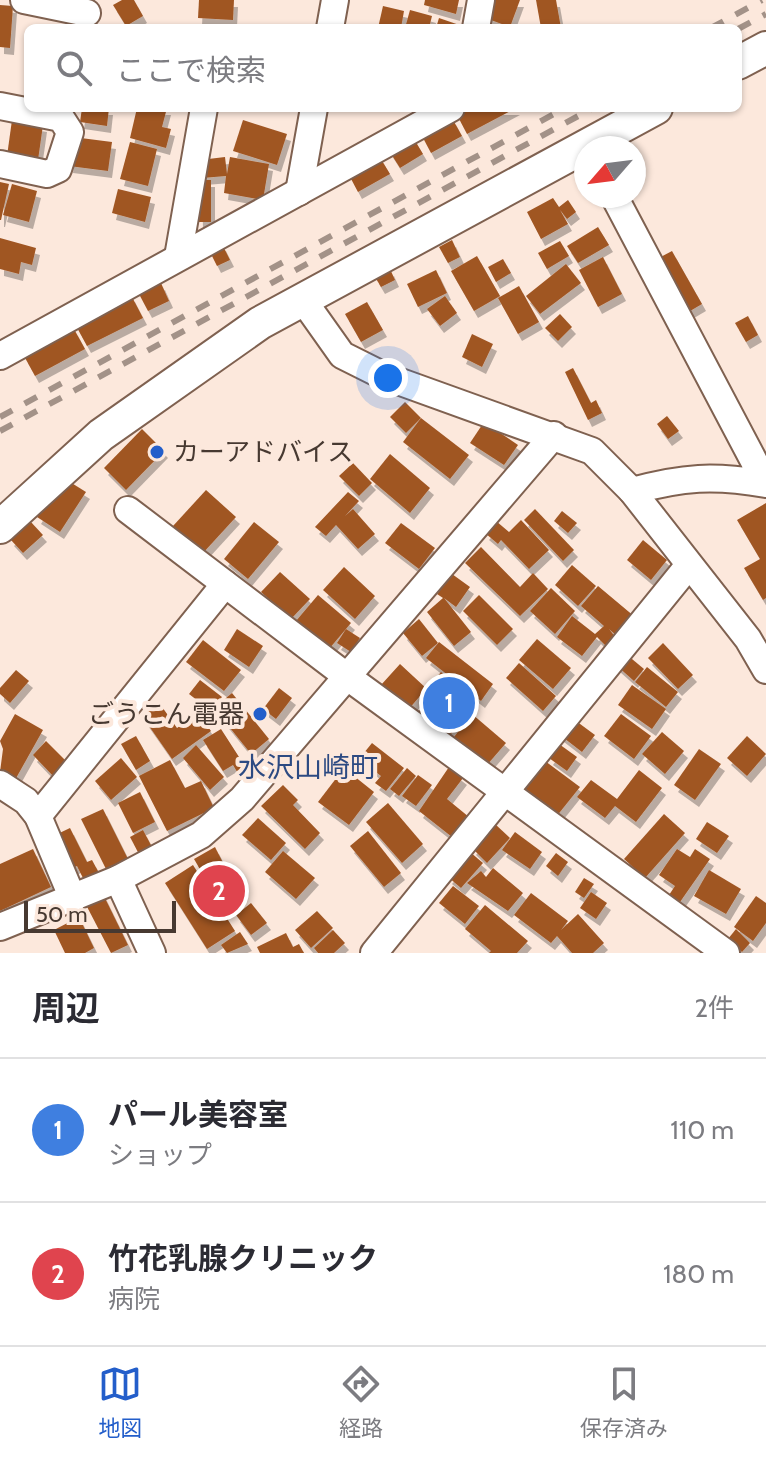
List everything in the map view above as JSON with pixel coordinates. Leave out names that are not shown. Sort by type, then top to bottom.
[{"type":"main road","points":[[742,61],[766,48]]},
{"type":"main road","points":[[607,136],[649,112]]},
{"type":"main road","points":[[0,527],[101,435],[235,340],[303,300],[574,155]]},
{"type":"street","points":[[24,0],[87,13]]},
{"type":"street","points":[[331,24],[335,0]]},
{"type":"street","points":[[477,24],[481,0]]},
{"type":"street","points":[[0,106],[24,111]]},
{"type":"street","points":[[0,164],[47,174],[58,169],[70,132],[61,118],[30,112]]},
{"type":"street","points":[[178,257],[203,112]]},
{"type":"street","points":[[299,192],[313,112]]},
{"type":"street","points":[[0,356],[444,112]]},
{"type":"street","points":[[620,208],[766,484],[720,476],[676,479],[632,491]]},
{"type":"street","points":[[303,300],[342,355],[384,376],[592,451],[632,491],[748,639],[766,670]]},
{"type":"street","points":[[0,927],[118,879],[211,826],[242,799],[349,678],[554,435]]},
{"type":"street","points":[[128,510],[349,678],[726,953]]},
{"type":"street","points":[[374,953],[508,792],[689,565]]},
{"type":"street","points":[[38,816],[225,584]]},
{"type":"street","points":[[0,784],[26,801],[38,816],[73,899]]},
{"type":"street","points":[[118,879],[152,953]]},
{"type":"building","points":[[122,0],[134,0],[143,16],[125,24],[113,5]]},
{"type":"building","points":[[199,0],[234,0],[233,20],[198,18]]},
{"type":"building","points":[[425,0],[459,0],[456,14],[424,5]]},
{"type":"building","points":[[485,0],[520,0],[511,24],[480,16]]},
{"type":"building","points":[[536,0],[556,0],[560,24],[540,24]]},
{"type":"building","points":[[0,5],[13,6],[10,48],[0,47]]},
{"type":"building","points":[[383,6],[404,11],[402,24],[379,24]]},
{"type":"building","points":[[410,10],[432,16],[430,24],[406,24]]},
{"type":"building","points":[[439,18],[456,24],[437,24]]},
{"type":"building","points":[[81,112],[109,112],[107,126],[80,122]]},
{"type":"building","points":[[136,112],[166,112],[162,127],[171,129],[166,148],[130,138]]},
{"type":"building","points":[[463,112],[508,112],[467,134],[457,115]]},
{"type":"building","points":[[452,118],[462,136],[431,153],[422,136]]},
{"type":"building","points":[[12,120],[43,125],[38,160],[7,156]]},
{"type":"building","points":[[243,120],[287,134],[277,165],[233,151]]},
{"type":"building","points":[[411,134],[423,154],[400,168],[388,149]]},
{"type":"building","points":[[73,137],[112,142],[108,171],[69,166]]},
{"type":"building","points":[[130,142],[157,149],[148,186],[120,179]]},
{"type":"building","points":[[225,157],[227,174],[230,157],[269,164],[263,200],[224,193],[226,176],[202,178],[200,160]]},
{"type":"building","points":[[381,159],[390,174],[358,192],[350,177]]},
{"type":"building","points":[[198,180],[211,180],[211,222],[199,222]]},
{"type":"building","points":[[0,182],[9,184],[1,220],[0,220]]},
{"type":"building","points":[[12,184],[37,191],[29,222],[3,215]]},
{"type":"building","points":[[118,189],[151,197],[145,222],[112,213]]},
{"type":"building","points":[[553,198],[559,207],[568,200],[576,212],[567,219],[560,210],[568,224],[541,239],[527,212]]},
{"type":"building","points":[[598,227],[609,245],[578,263],[567,246]]},
{"type":"building","points":[[0,238],[36,248],[32,265],[21,262],[19,274],[0,269]]},
{"type":"building","points":[[452,240],[460,257],[448,263],[439,247]]},
{"type":"building","points":[[560,241],[569,256],[547,269],[538,253]]},
{"type":"building","points":[[222,244],[230,260],[217,266],[209,250]]},
{"type":"building","points":[[672,251],[702,304],[685,314],[655,260]]},
{"type":"building","points":[[477,256],[500,296],[474,311],[451,271]]},
{"type":"building","points":[[603,257],[622,294],[598,307],[579,270]]},
{"type":"building","points":[[503,259],[511,273],[496,282],[488,267]]},
{"type":"building","points":[[566,264],[581,283],[540,314],[526,296]]},
{"type":"building","points":[[390,269],[395,280],[381,287],[375,277]]},
{"type":"building","points":[[436,270],[447,293],[418,307],[407,284]]},
{"type":"building","points":[[161,283],[169,301],[148,311],[139,294]]},
{"type":"building","points":[[519,286],[539,322],[518,334],[498,298]]},
{"type":"building","points":[[131,295],[143,318],[87,346],[75,324]]},
{"type":"building","points":[[445,296],[457,313],[440,326],[427,309]]},
{"type":"building","points":[[367,302],[383,330],[361,342],[345,314]]},
{"type":"building","points":[[560,314],[572,327],[558,341],[545,328]]},
{"type":"building","points":[[748,316],[758,335],[746,342],[735,323]]},
{"type":"building","points":[[74,329],[85,349],[35,376],[24,356]]},
{"type":"building","points":[[472,334],[493,344],[482,367],[462,357]]},
{"type":"building","points":[[573,368],[591,403],[596,400],[602,413],[588,420],[565,372]]},
{"type":"building","points":[[405,402],[421,418],[406,433],[390,417]]},
{"type":"building","points":[[667,416],[679,431],[668,439],[657,424]]},
{"type":"building","points":[[421,418],[469,455],[450,479],[403,442]]},
{"type":"building","points":[[484,422],[518,445],[504,465],[470,443]]},
{"type":"building","points":[[142,429],[164,451],[126,490],[104,468]]},
{"type":"building","points":[[390,454],[430,488],[410,513],[370,479]]},
{"type":"building","points":[[353,463],[372,483],[359,496],[339,476]]},
{"type":"building","points":[[62,477],[86,492],[60,532],[37,517]]},
{"type":"building","points":[[206,490],[236,517],[203,553],[173,526]]},
{"type":"building","points":[[348,492],[359,501],[345,516],[353,509],[375,534],[358,549],[336,525],[326,536],[315,527]]},
{"type":"building","points":[[766,503],[766,598],[763,600],[744,568],[760,559],[737,520]]},
{"type":"building","points":[[535,509],[574,550],[563,561],[524,520]]},
{"type":"building","points":[[562,511],[577,523],[568,533],[554,521]]},
{"type":"building","points":[[521,520],[549,550],[529,569],[501,540],[498,544],[485,533],[496,521],[509,532]]},
{"type":"building","points":[[30,521],[43,535],[23,553],[10,539]]},
{"type":"building","points":[[254,522],[279,542],[248,579],[224,559]]},
{"type":"building","points":[[401,523],[435,548],[419,569],[385,543]]},
{"type":"building","points":[[643,540],[667,560],[651,580],[627,560]]},
{"type":"building","points":[[481,547],[520,587],[533,573],[548,589],[520,616],[465,563]]},
{"type":"building","points":[[572,565],[596,586],[578,606],[555,585]]},
{"type":"building","points":[[344,567],[375,596],[355,619],[323,590]]},
{"type":"building","points":[[280,572],[310,599],[291,619],[261,592]]},
{"type":"building","points":[[452,574],[470,587],[456,607],[444,598],[471,632],[454,646],[427,612],[443,598],[437,594]]},
{"type":"building","points":[[598,586],[635,617],[618,637],[609,629],[616,638],[607,647],[597,637],[582,656],[557,637],[572,616],[595,634],[604,626],[581,606]]},
{"type":"building","points":[[551,588],[575,611],[555,634],[530,611]]},
{"type":"building","points":[[318,595],[351,623],[329,649],[296,621]]},
{"type":"building","points":[[479,595],[513,629],[497,645],[463,611]]},
{"type":"building","points":[[419,619],[438,643],[422,656],[403,633]]},
{"type":"building","points":[[237,629],[263,646],[249,667],[224,650]]},
{"type":"building","points":[[346,629],[360,638],[351,652],[337,643]]},
{"type":"building","points":[[537,639],[571,668],[553,689],[519,660]]},
{"type":"building","points":[[203,640],[241,670],[224,691],[186,662]]},
{"type":"building","points":[[439,642],[493,684],[481,701],[426,658]]},
{"type":"building","points":[[663,643],[693,675],[678,689],[648,658]]},
{"type":"building","points":[[626,654],[644,669],[634,681],[616,665]]},
{"type":"building","points":[[519,663],[556,696],[543,711],[506,678]]},
{"type":"building","points":[[400,664],[427,689],[441,672],[457,685],[437,710],[420,696],[408,710],[381,685]]},
{"type":"building","points":[[647,667],[678,692],[666,707],[635,682]]},
{"type":"building","points":[[16,670],[29,681],[10,703],[0,694],[0,688]]},
{"type":"building","points":[[200,680],[222,697],[211,711],[189,694]]},
{"type":"building","points":[[632,685],[666,709],[652,729],[618,705]]},
{"type":"building","points":[[279,688],[292,698],[276,719],[263,709]]},
{"type":"building","points":[[232,693],[269,739],[251,754],[214,708]]},
{"type":"building","points":[[455,693],[473,707],[451,734],[433,719],[428,724],[417,713],[424,706],[436,717]]},
{"type":"building","points":[[160,704],[177,728],[198,713],[211,731],[172,759],[142,716]]},
{"type":"building","points":[[15,714],[43,730],[15,780],[0,772],[3,749],[0,741]]},
{"type":"building","points":[[472,714],[506,743],[487,765],[454,737]]},
{"type":"building","points":[[621,714],[651,736],[634,759],[604,736]]},
{"type":"building","points":[[572,718],[595,735],[582,752],[560,735]]},
{"type":"building","points":[[221,729],[250,774],[242,780],[233,765],[223,771],[203,740]]},
{"type":"building","points":[[662,732],[684,751],[665,774],[642,754]]},
{"type":"building","points":[[136,736],[150,761],[136,770],[121,744]]},
{"type":"building","points":[[747,736],[766,754],[747,776],[727,758]]},
{"type":"building","points":[[46,741],[68,763],[54,777],[33,755]]},
{"type":"building","points":[[372,743],[404,768],[386,791],[375,783],[381,776],[359,759]]},
{"type":"building","points":[[559,744],[577,757],[567,771],[549,758]]},
{"type":"building","points":[[196,745],[224,777],[210,790],[183,758]]},
{"type":"building","points":[[699,749],[721,764],[695,800],[674,785]]},
{"type":"building","points":[[121,758],[137,777],[111,800],[95,781]]},
{"type":"building","points":[[170,760],[185,788],[201,781],[214,808],[167,831],[139,776]]},
{"type":"building","points":[[545,761],[580,787],[556,817],[522,791]]},
{"type":"building","points":[[449,767],[463,778],[447,799],[469,817],[452,837],[419,811]]},
{"type":"building","points":[[344,768],[374,792],[349,825],[318,802]]},
{"type":"building","points":[[407,768],[416,776],[399,796],[390,789]]},
{"type":"building","points":[[639,770],[662,788],[636,822],[615,806],[605,818],[577,797],[591,780],[617,799]]},
{"type":"building","points":[[418,775],[432,785],[416,806],[402,796]]},
{"type":"building","points":[[283,785],[298,800],[293,805],[320,833],[305,849],[261,806]]},
{"type":"building","points":[[140,792],[155,822],[133,833],[118,803]]},
{"type":"building","points":[[388,803],[423,844],[402,863],[366,822]]},
{"type":"building","points":[[103,809],[129,861],[107,871],[81,819]]},
{"type":"building","points":[[664,814],[685,833],[645,878],[624,859]]},
{"type":"building","points":[[258,818],[286,843],[271,860],[242,835]]},
{"type":"building","points":[[707,822],[729,836],[717,853],[696,839]]},
{"type":"building","points":[[494,823],[510,838],[487,863],[472,848]]},
{"type":"building","points":[[70,828],[87,862],[92,860],[99,873],[84,880],[77,866],[66,871],[49,838]]},
{"type":"building","points":[[143,830],[153,849],[140,856],[130,837]]},
{"type":"building","points":[[368,831],[401,873],[384,887],[350,846]]},
{"type":"building","points":[[515,832],[542,852],[530,869],[502,850]]},
{"type":"building","points":[[215,847],[240,896],[222,907],[194,859]]},
{"type":"building","points":[[33,849],[51,887],[0,911],[0,864]]},
{"type":"building","points":[[677,849],[690,857],[695,849],[710,859],[680,902],[669,895],[675,886],[659,875]]},
{"type":"building","points":[[283,851],[315,878],[296,899],[265,872]]},
{"type":"building","points":[[470,852],[483,863],[461,888],[448,877]]},
{"type":"building","points":[[556,853],[568,862],[558,876],[546,866]]},
{"type":"building","points":[[193,865],[235,931],[207,949],[165,883]]},
{"type":"building","points":[[493,868],[523,893],[508,911],[467,883],[481,871],[486,877]]},
{"type":"building","points":[[709,870],[741,889],[726,914],[694,896]]},
{"type":"building","points":[[584,878],[594,884],[584,898],[575,892]]},
{"type":"building","points":[[453,886],[479,906],[465,924],[439,903]]},
{"type":"building","points":[[101,890],[128,945],[111,953],[83,899]]},
{"type":"building","points":[[591,892],[607,903],[596,919],[580,908]]},
{"type":"building","points":[[531,893],[568,921],[561,930],[578,914],[604,943],[593,953],[572,953],[557,936],[551,943],[514,915]]},
{"type":"building","points":[[756,896],[766,903],[766,923],[753,941],[734,927]]},
{"type":"building","points":[[251,903],[267,923],[251,935],[236,915]]},
{"type":"building","points":[[485,905],[528,941],[517,953],[489,953],[491,951],[465,929]]},
{"type":"building","points":[[317,911],[333,928],[311,948],[295,930]]},
{"type":"building","points":[[79,917],[94,948],[85,953],[65,953],[54,930]]},
{"type":"building","points":[[736,929],[750,943],[742,952],[728,939]]},
{"type":"building","points":[[333,930],[345,943],[334,953],[318,953],[314,948]]},
{"type":"building","points":[[240,932],[248,944],[227,953],[221,945]]},
{"type":"building","points":[[286,933],[293,947],[299,944],[304,953],[260,953],[257,947]]},
{"type":"railway","points":[[718,24],[762,0]]},
{"type":"railway","points":[[742,27],[766,14]]},
{"type":"railway","points":[[0,417],[558,112]]},
{"type":"railway","points":[[0,431],[586,112]]},
{"type":"place","name":"カーアドバイス","points":[[157,452]]},
{"type":"place","name":"パール美容室","points":[[449,703]]},
{"type":"place","name":"ごうこん電器","points":[[260,714]]},
{"type":"place","name":"竹花乳腺クリニック","points":[[219,891]]},
{"type":"district","name":"水沢山崎町","points":[[308,767]]}]
